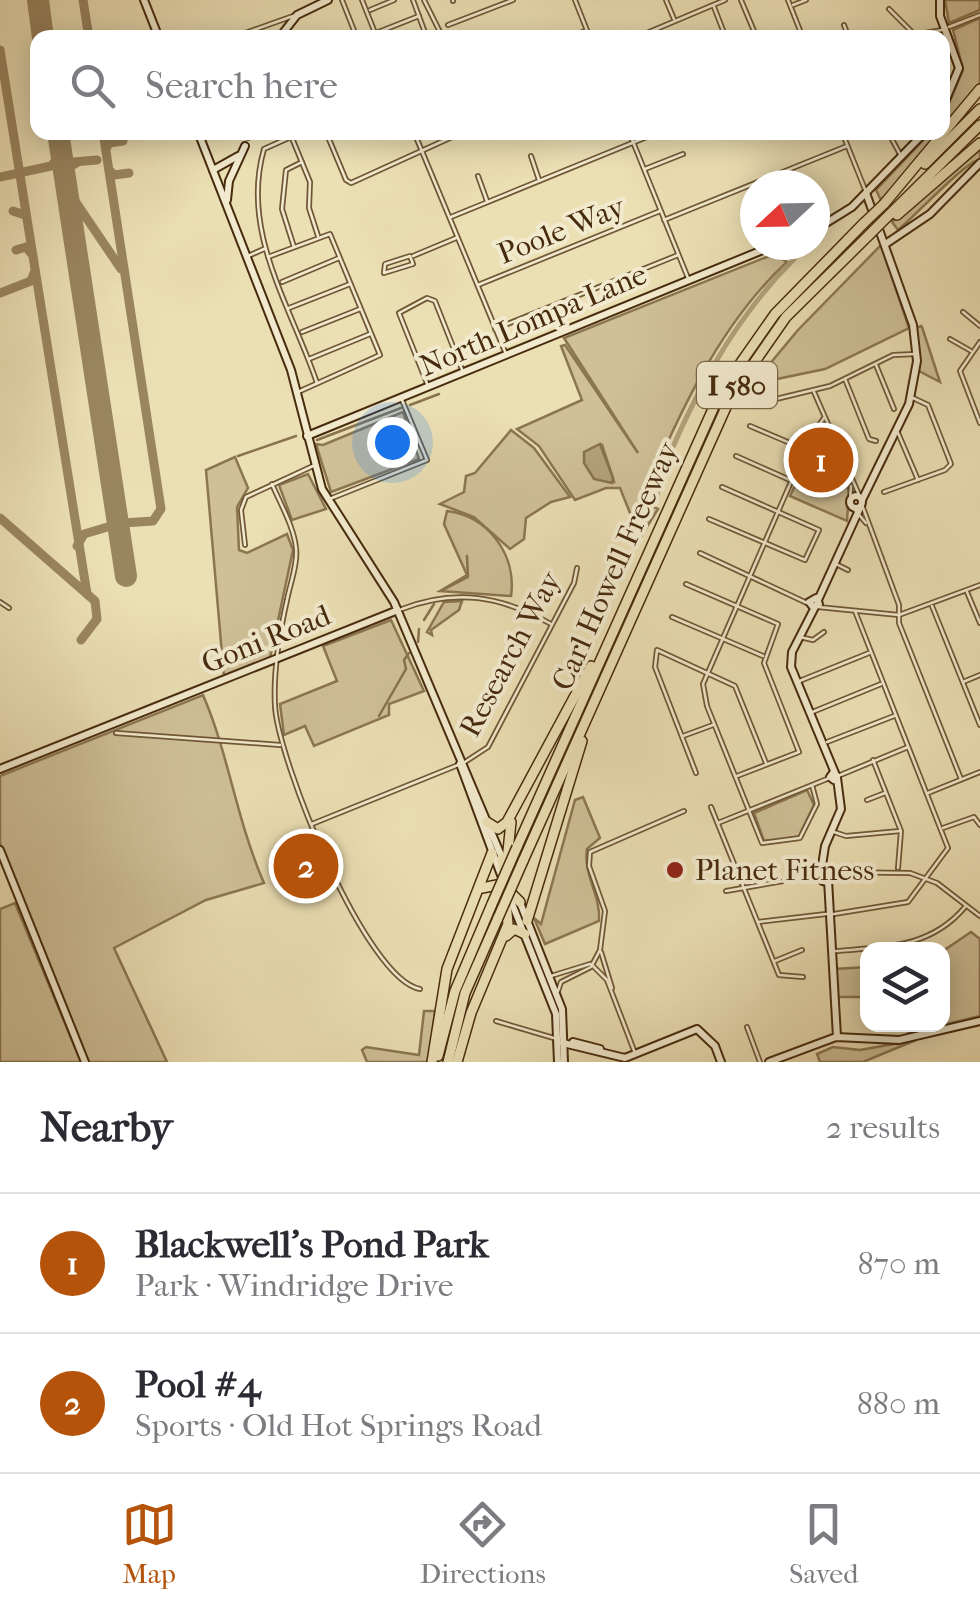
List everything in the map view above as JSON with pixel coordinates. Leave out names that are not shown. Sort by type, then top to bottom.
[{"type":"highway","points":[[950,125],[980,89]]},
{"type":"highway","name":"Carl Howell Freeway","points":[[950,139],[980,109]]},
{"type":"highway","points":[[890,217],[980,125]]},
{"type":"highway","points":[[884,204],[937,140]]},
{"type":"highway","name":"Carl Howell Freeway","points":[[435,1062],[455,991],[492,904],[728,379],[778,310],[949,140]]},
{"type":"highway","points":[[890,217],[980,143]]},
{"type":"highway","name":"Carl Howell Freeway","points":[[448,1062],[466,993],[498,918],[742,377],[786,318],[890,217]]},
{"type":"highway","points":[[487,822],[500,829],[515,810],[616,625]]},
{"type":"highway","points":[[528,921],[540,870],[619,645]]},
{"type":"highway","points":[[457,1062],[471,1013],[502,943],[509,912],[507,840],[515,810]]},
{"type":"highway","points":[[496,858],[516,904]]},
{"type":"highway","points":[[435,1062],[447,969],[496,858]]},
{"type":"highway","points":[[478,893],[489,884],[525,882],[540,870]]},
{"type":"highway","points":[[502,943],[512,930],[524,934]]},
{"type":"street","points":[[285,30],[297,15],[328,0]]},
{"type":"street","points":[[342,0],[354,30]]},
{"type":"street","points":[[362,0],[374,30]]},
{"type":"street","points":[[370,10],[394,0]]},
{"type":"street","points":[[412,0],[424,30]]},
{"type":"street","points":[[424,0],[439,30]]},
{"type":"street","points":[[448,26],[514,0]]},
{"type":"street","points":[[575,0],[587,30]]},
{"type":"street","points":[[666,0],[674,21]]},
{"type":"street","points":[[653,30],[726,0]]},
{"type":"street","points":[[741,0],[754,30]]},
{"type":"street","points":[[788,0],[800,30]]},
{"type":"street","points":[[790,6],[806,0]]},
{"type":"street","points":[[940,0],[945,29]]},
{"type":"street","points":[[146,1],[156,30]]},
{"type":"street","points":[[506,3],[509,10]]},
{"type":"street","points":[[713,5],[723,30]]},
{"type":"street","points":[[889,9],[898,12],[910,30]]},
{"type":"street","points":[[251,30],[292,13],[297,15]]},
{"type":"street","points":[[942,30],[980,15]]},
{"type":"street","points":[[387,30],[418,16]]},
{"type":"street","points":[[466,19],[468,25]]},
{"type":"street","points":[[844,25],[846,30]]},
{"type":"street","points":[[950,44],[959,72],[950,92]]},
{"type":"street","points":[[201,140],[298,392],[314,466],[327,500],[398,610],[496,858]]},
{"type":"street","points":[[213,170],[232,160],[247,140]]},
{"type":"street","points":[[227,206],[229,181],[247,140]]},
{"type":"street","points":[[282,140],[264,150],[257,175],[256,208],[268,257],[318,384]]},
{"type":"street","points":[[293,140],[302,162],[318,238]]},
{"type":"street","points":[[329,140],[351,184],[443,140]]},
{"type":"street","points":[[417,140],[506,356]]},
{"type":"street","points":[[632,140],[689,280]]},
{"type":"street","points":[[449,218],[642,140]]},
{"type":"street","points":[[835,1037],[824,863],[841,808],[839,789],[790,661],[857,503],[897,432],[911,398],[916,354],[887,244],[845,140]]},
{"type":"street","points":[[892,140],[902,157]]},
{"type":"street","points":[[830,222],[866,194],[918,140]]},
{"type":"street","name":"Poole Way","points":[[664,220],[847,146]]},
{"type":"street","points":[[644,170],[683,154]]},
{"type":"street","points":[[531,156],[540,182]]},
{"type":"street","points":[[294,248],[282,196],[286,170],[302,162]]},
{"type":"street","points":[[887,244],[930,214],[980,164]]},
{"type":"street","points":[[478,176],[487,202]]},
{"type":"street","name":"Poole Way","points":[[477,285],[660,211]]},
{"type":"street","points":[[268,257],[332,236],[379,358],[298,392]]},
{"type":"street","points":[[412,257],[409,266],[384,273],[386,264],[458,237]]},
{"type":"street","points":[[246,256],[265,248]]},
{"type":"street","points":[[495,329],[678,255]]},
{"type":"street","points":[[279,283],[341,258]]},
{"type":"street","name":"North Lompa Lane","points":[[308,436],[740,259]]},
{"type":"street","points":[[289,308],[351,283]]},
{"type":"street","points":[[429,388],[399,315],[400,310],[427,298],[435,301],[464,373]]},
{"type":"street","points":[[299,333],[361,308]]},
{"type":"street","points":[[963,312],[980,326]]},
{"type":"street","points":[[309,359],[372,334]]},
{"type":"street","points":[[950,339],[972,352]]},
{"type":"street","points":[[980,342],[961,366],[961,376],[980,423]]},
{"type":"street","points":[[776,399],[845,378],[893,355],[916,354]]},
{"type":"street","points":[[875,364],[894,409]]},
{"type":"street","points":[[845,378],[869,439],[876,441]]},
{"type":"street","points":[[813,390],[961,780]]},
{"type":"street","points":[[884,492],[948,469],[951,461],[928,405],[911,398]]},
{"type":"street","points":[[327,500],[427,460],[402,399]]},
{"type":"street","points":[[812,785],[817,804],[799,840],[764,844],[703,693],[707,670],[805,450],[824,418]]},
{"type":"street","points":[[750,426],[805,450]]},
{"type":"street","points":[[897,432],[918,481]]},
{"type":"street","points":[[736,456],[792,481]]},
{"type":"street","points":[[245,545],[244,500],[314,466]]},
{"type":"street","points":[[272,484],[296,543],[276,660],[275,703],[281,745],[310,825],[376,950],[403,982],[420,990]]},
{"type":"street","points":[[851,484],[867,524]]},
{"type":"street","points":[[709,519],[804,560],[819,530],[722,487]]},
{"type":"street","points":[[700,553],[813,601],[855,611],[899,614],[980,585]]},
{"type":"street","points":[[833,562],[848,570]]},
{"type":"street","name":"Research Way","points":[[310,825],[460,764],[487,749],[577,568]]},
{"type":"street","points":[[686,584],[778,624],[764,656],[798,752],[736,777]]},
{"type":"street","points":[[967,590],[980,623]]},
{"type":"street","name":"Goni Road","points":[[0,769],[398,610],[440,597],[478,596],[508,603],[552,624]]},
{"type":"street","points":[[0,602],[8,608]]},
{"type":"street","points":[[932,604],[980,725]]},
{"type":"street","points":[[758,922],[902,905],[929,879],[948,845],[855,611]]},
{"type":"street","points":[[672,617],[764,656]]},
{"type":"street","points":[[799,637],[813,640],[824,632]]},
{"type":"street","points":[[696,774],[655,667],[656,650],[735,686],[767,764]]},
{"type":"street","points":[[796,682],[870,653]]},
{"type":"street","points":[[963,682],[980,675]]},
{"type":"street","points":[[809,714],[883,684]]},
{"type":"street","points":[[821,745],[896,715]]},
{"type":"street","points":[[683,736],[714,724]]},
{"type":"street","points":[[116,733],[281,745]]},
{"type":"street","points":[[717,824],[908,746]]},
{"type":"street","points":[[874,760],[901,831],[898,870]]},
{"type":"street","points":[[460,764],[487,822],[496,858]]},
{"type":"street","points":[[927,793],[980,772]]},
{"type":"street","points":[[867,800],[886,792]]},
{"type":"street","points":[[711,808],[782,978],[803,978]]},
{"type":"street","points":[[557,995],[561,982],[593,963],[600,950],[605,911],[589,866],[590,852],[684,810]]},
{"type":"street","points":[[941,828],[974,817],[980,824]]},
{"type":"street","points":[[832,831],[846,836],[901,831]]},
{"type":"street","points":[[0,850],[84,1062]]},
{"type":"street","points":[[726,891],[742,885],[898,870],[929,879],[980,916]]},
{"type":"street","points":[[516,904],[528,921],[557,995],[563,1041],[561,1062]]},
{"type":"street","points":[[516,904],[563,1041]]},
{"type":"street","points":[[830,952],[918,941],[941,930],[966,906]]},
{"type":"street","points":[[600,950],[612,994],[636,1054]]},
{"type":"street","points":[[773,961],[802,950]]},
{"type":"street","points":[[549,974],[556,978],[593,963]]},
{"type":"street","points":[[593,963],[612,994]]},
{"type":"street","points":[[496,1021],[610,1054],[636,1054],[698,1029],[722,1062]]},
{"type":"street","points":[[768,1062],[835,1037],[899,1040],[980,1021]]},
{"type":"street","points":[[746,1027],[760,1062]]},
{"type":"shaded area","points":[[945,0],[980,0],[980,10],[949,23]]},
{"type":"shaded area","points":[[980,18],[980,83],[950,121],[950,101],[963,70],[953,30]]},
{"type":"shaded area","points":[[923,140],[935,140],[881,200],[876,190]]},
{"type":"shaded area","points":[[980,148],[980,159],[951,180],[898,230],[892,222]]},
{"type":"shaded area","points":[[881,245],[909,328],[825,369],[753,384],[798,330]]},
{"type":"shaded area","points":[[759,260],[787,262],[741,314],[685,405],[642,501],[658,509],[640,538],[620,488],[606,488],[575,500],[539,446],[517,429],[582,400],[561,346],[565,345],[638,453],[564,338]],"holes":[[[602,445],[614,482],[604,480],[586,460]]]},
{"type":"shaded area","points":[[921,326],[940,382],[919,371],[916,328]]},
{"type":"shaded area","points":[[403,412],[419,459],[331,492],[316,444],[323,445]]},
{"type":"shaded area","points":[[823,427],[849,492],[847,521],[790,496]]},
{"type":"shaded area","points":[[511,430],[534,448],[570,497],[551,502],[526,518],[524,539],[510,549],[474,517],[440,504],[464,492],[466,476],[475,473]]},
{"type":"shaded area","points":[[600,444],[612,483],[594,479],[584,463],[584,452]]},
{"type":"shaded area","points":[[235,457],[248,488],[237,507],[239,550],[247,553],[287,534],[293,550],[270,658],[224,677],[206,470]]},
{"type":"shaded area","points":[[308,474],[326,509],[292,520],[279,485]]},
{"type":"shaded area","points":[[447,511],[476,521],[497,540],[509,567],[511,596],[440,591],[467,575],[444,524]]},
{"type":"shaded area","points":[[462,601],[459,610],[431,630],[432,635],[427,632],[444,602]]},
{"type":"shaded area","points":[[391,620],[424,691],[389,704],[389,715],[314,746],[305,726],[284,735],[280,704],[337,681],[323,646]]},
{"type":"shaded area","points":[[203,695],[264,883],[206,900],[114,948],[167,1062],[88,1062],[0,843],[0,776]]},
{"type":"shaded area","points":[[807,790],[814,805],[798,838],[764,841],[754,813]]},
{"type":"shaded area","points":[[583,797],[600,838],[587,849],[586,858],[599,921],[545,944],[534,918],[541,924],[575,800]]},
{"type":"shaded area","points":[[15,903],[81,1062],[0,1062],[0,909]]},
{"type":"shaded area","points":[[971,932],[980,939],[980,1016],[950,1023],[950,946]]},
{"type":"shaded area","points":[[860,967],[860,997],[837,997],[835,969]]},
{"type":"shaded area","points":[[424,1011],[435,1011],[429,1062],[367,1062],[362,1050],[366,1047],[419,1055]]},
{"type":"shaded area","points":[[916,1040],[863,1062],[820,1062],[817,1054],[833,1047],[860,1050]]},
{"type":"waterway","points":[[657,499],[658,482],[671,451],[715,363],[751,309],[793,260]]},
{"type":"waterway","points":[[410,405],[439,394]]},
{"type":"waterway","points":[[317,440],[401,408]]},
{"type":"waterway","points":[[238,456],[296,436]]},
{"type":"waterway","points":[[443,590],[468,577],[467,556]]},
{"type":"waterway","points":[[424,620],[434,604]]},
{"type":"waterway","points":[[418,642],[419,629]]},
{"type":"waterway","points":[[379,716],[406,669],[404,660],[409,653]]},
{"type":"taxiway","points":[[83,0],[88,30]]},
{"type":"taxiway","points":[[0,50],[87,594]]},
{"type":"taxiway","points":[[60,140],[73,198],[121,269]]},
{"type":"taxiway","points":[[77,546],[84,534],[111,526],[116,513],[123,523],[153,521],[161,509],[104,140]]},
{"type":"taxiway","points":[[106,149],[109,143],[123,141]]},
{"type":"taxiway","points":[[0,177],[51,166],[60,155]]},
{"type":"taxiway","points":[[73,162],[97,160]]},
{"type":"taxiway","points":[[66,177],[70,167],[78,162]]},
{"type":"taxiway","points":[[109,170],[114,175],[129,173]]},
{"type":"taxiway","points":[[13,211],[25,215]]},
{"type":"taxiway","points":[[16,250],[26,247],[31,253]]},
{"type":"taxiway","points":[[0,293],[31,281],[34,273]]},
{"type":"taxiway","points":[[0,518],[95,601],[97,619],[81,640]]},
{"type":"runway","points":[[38,0],[42,30]]},
{"type":"runway","points":[[59,140],[126,576]]},
{"type":"place","name":"Blackwell's Pond Park","points":[[821,460]]},
{"type":"place","name":"Pool #4","points":[[306,866]]},
{"type":"place","name":"Planet Fitness","points":[[675,870]]}]
